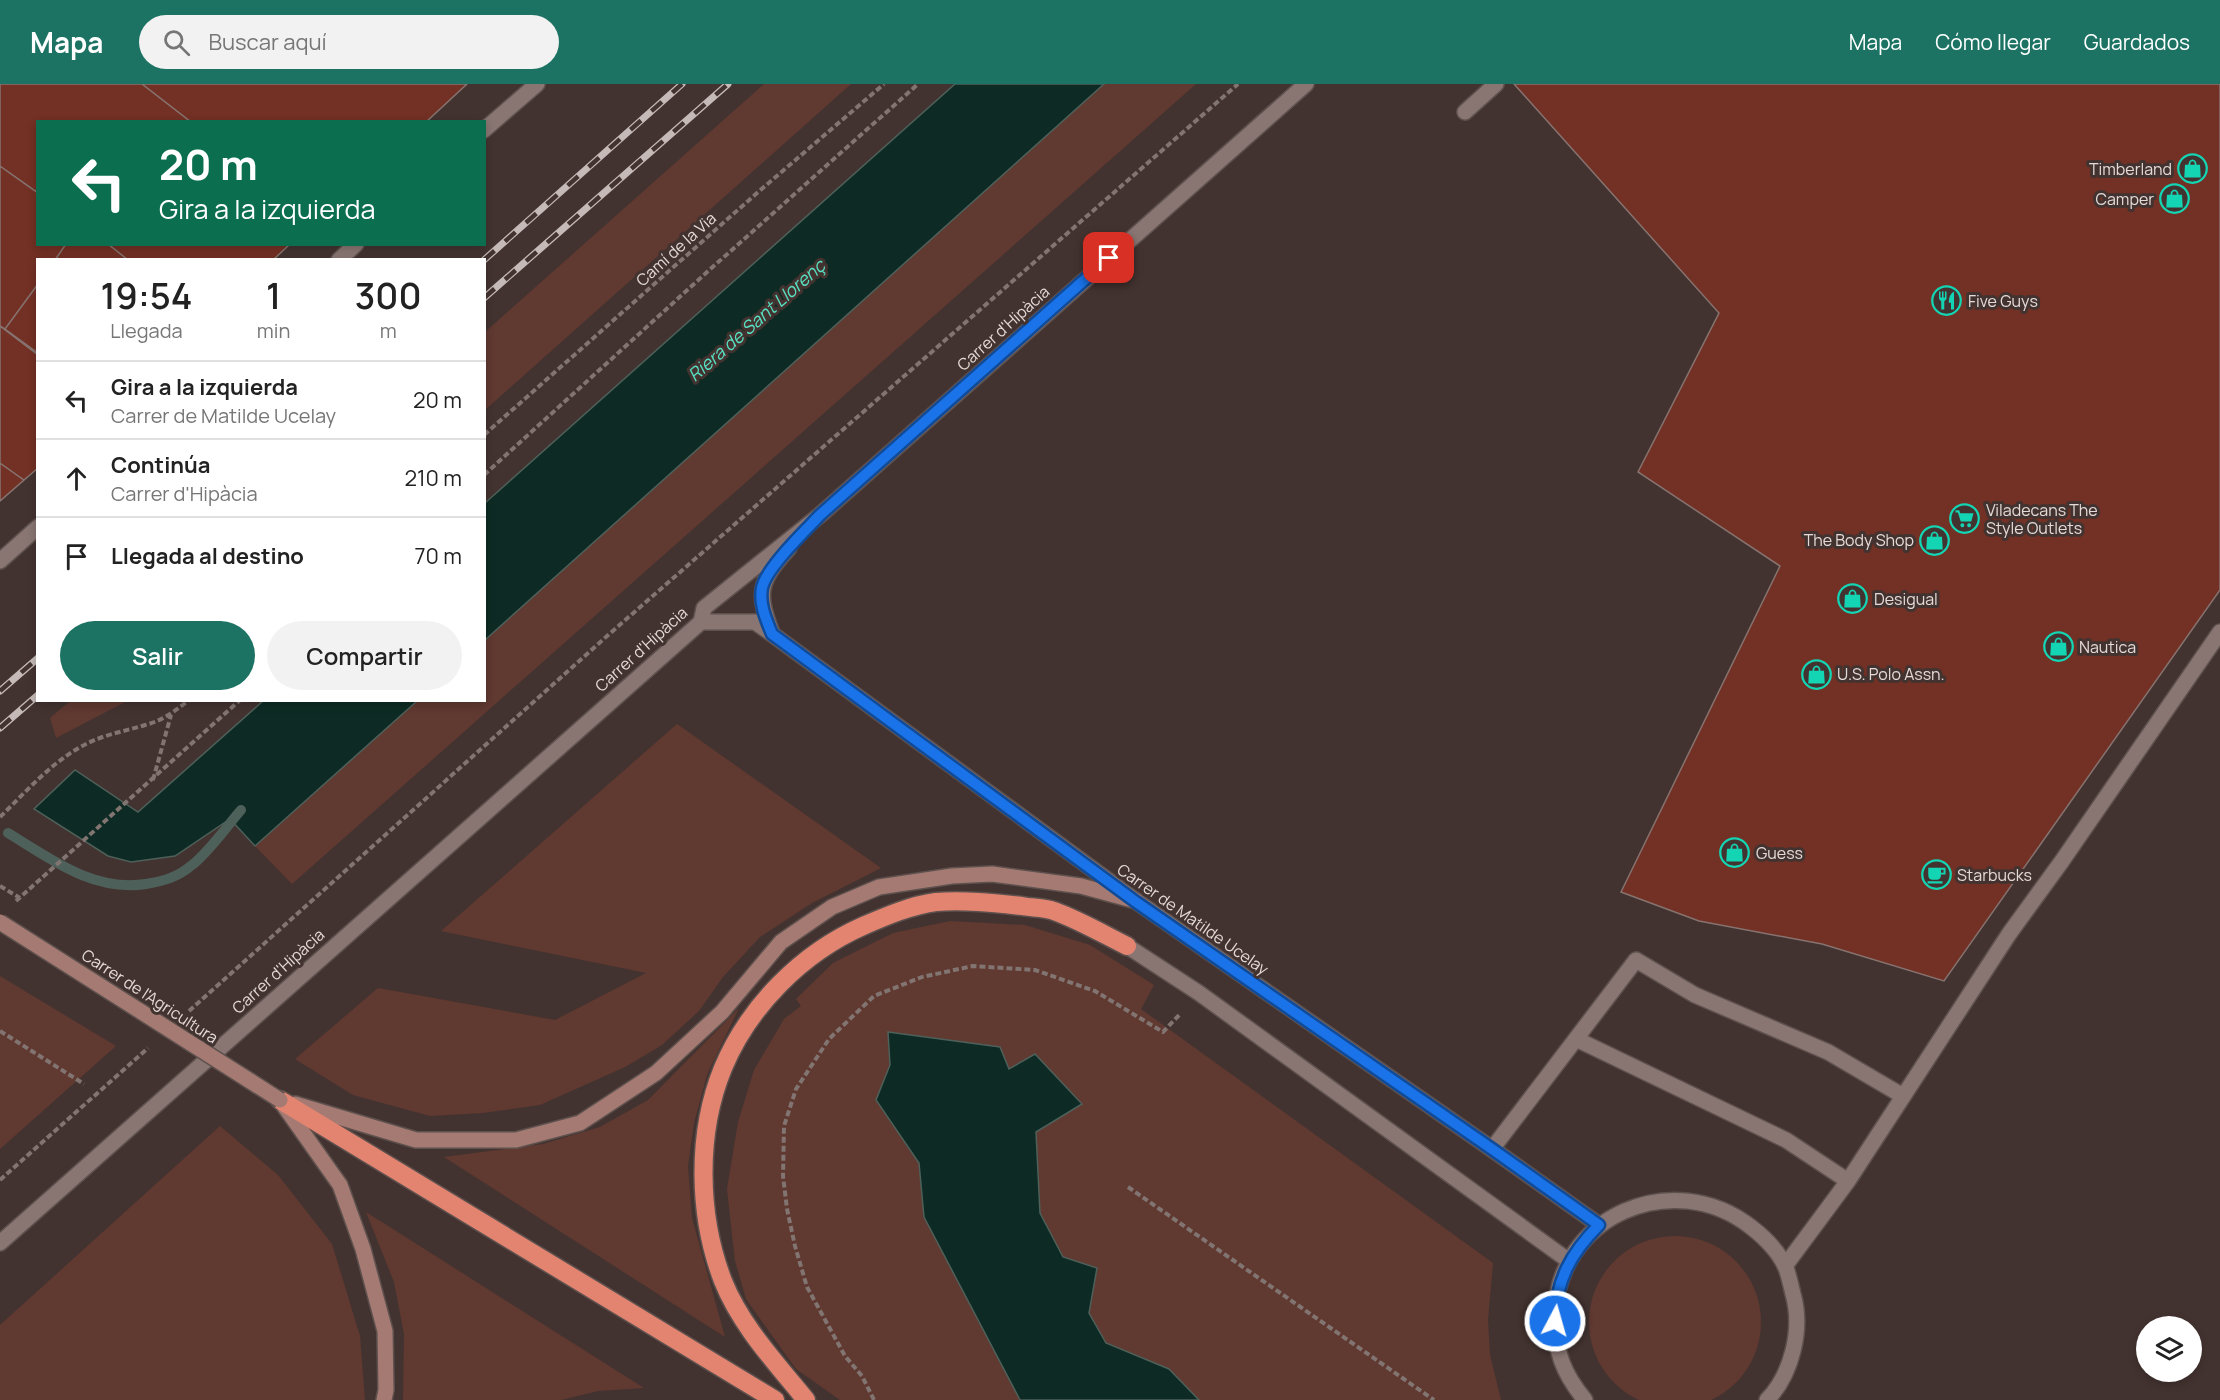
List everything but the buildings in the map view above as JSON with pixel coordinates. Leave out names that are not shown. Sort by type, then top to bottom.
[{"type":"highway","points":[[806,1400],[748,1328],[724,1282],[709,1230],[705,1200],[705,1156],[710,1113],[724,1068],[752,1018],[788,975],[839,937],[886,916],[934,902],[979,901],[1052,910],[1127,946]]},
{"type":"highway","points":[[280,1100],[775,1400]]},
{"type":"street","points":[[486,128],[537,84]]},
{"type":"street","name":"Carrer d'Hipàcia","points":[[0,1243],[701,621],[704,608],[820,515],[1306,84]]},
{"type":"street","points":[[1465,112],[1496,84]]},
{"type":"street","points":[[341,258],[354,246]]},
{"type":"street","points":[[772,634],[762,609],[762,587],[778,561],[820,515]]},
{"type":"street","points":[[0,561],[36,529]]},
{"type":"street","name":"Carrer de Matilde Ucelay","points":[[701,621],[755,622],[1136,902],[1599,1225]]},
{"type":"street","points":[[1785,1266],[1848,1181],[2009,934],[2220,632]]},
{"type":"street","points":[[280,1100],[416,1140],[516,1140],[580,1123],[656,1073],[722,1012],[781,942],[832,907],[879,887],[951,876],[992,874],[1081,886],[1136,902]]},
{"type":"street","name":"Carrer de l'Agricultura","points":[[0,922],[280,1100]]},
{"type":"street","points":[[1127,946],[1199,993],[1569,1261]]},
{"type":"street","points":[[1492,1149],[1636,960],[1695,995],[1828,1052],[1903,1096]]},
{"type":"street","points":[[1576,1039],[1786,1140],[1848,1181]]},
{"type":"street","points":[[280,1100],[340,1185],[363,1249],[385,1331],[386,1390],[384,1400]]},
{"type":"street","points":[[1585,1400],[1569,1380],[1555,1341],[1556,1300],[1569,1261],[1582,1242],[1599,1225],[1631,1207],[1666,1199],[1702,1202],[1736,1215],[1764,1237],[1785,1266],[1797,1308],[1794,1353],[1776,1397]]},
{"type":"path","name":"Camí de la Via","points":[[486,433],[884,84]]},
{"type":"path","points":[[486,473],[918,84]]},
{"type":"path","points":[[187,1013],[607,636],[1238,84]]},
{"type":"path","points":[[0,818],[40,777],[65,757],[88,743],[119,731],[147,725],[171,714],[186,702]]},
{"type":"path","points":[[32,888],[238,702]]},
{"type":"path","points":[[153,780],[171,714]]},
{"type":"path","points":[[0,886],[20,898]]},
{"type":"path","points":[[874,1400],[862,1376],[844,1356],[807,1287],[787,1209],[783,1176],[784,1126],[796,1089],[830,1039],[874,996],[922,976],[973,966],[1035,970],[1095,991],[1163,1032],[1199,993]]},
{"type":"path","points":[[0,1031],[84,1084]]},
{"type":"path","points":[[0,1180],[152,1045]]},
{"type":"path","points":[[1128,1187],[1434,1400]]},
{"type":"shaded area","points":[[764,84],[851,84],[486,409],[486,331]]},
{"type":"shaded area","points":[[1104,84],[1196,84],[292,884],[255,846],[416,702],[486,702],[486,639]]},
{"type":"shaded area","points":[[69,702],[125,702],[56,738],[50,718]]},
{"type":"shaded area","points":[[677,724],[881,868],[812,903],[760,937],[723,977],[699,1011],[662,1045],[625,1067],[540,1105],[483,1113],[430,1116],[353,1095],[295,1059],[378,988],[555,1020],[646,973],[441,931]]},
{"type":"shaded area","points":[[950,921],[1025,925],[1090,945],[1154,985],[1141,1009],[1493,1263],[1488,1320],[1490,1355],[1501,1400],[840,1400],[796,1369],[746,1299],[735,1261],[727,1189],[738,1122],[754,1070],[784,1019],[801,1006],[796,999],[833,963],[893,933]]},
{"type":"shaded area","points":[[0,976],[116,1046],[0,1149]]},
{"type":"shaded area","points":[[739,1008],[707,1075],[694,1123],[688,1166],[692,1218],[725,1337],[444,1157],[543,1144],[600,1127],[648,1100]]},
{"type":"shaded area","points":[[220,1126],[278,1175],[332,1244],[360,1336],[365,1400],[0,1400],[0,1325]]},
{"type":"shaded area","points":[[366,1212],[644,1388],[598,1391],[561,1400],[403,1400],[404,1334],[394,1282]]},
{"type":"shaded area","points":[[1675,1236],[1692,1238],[1723,1251],[1736,1261],[1746,1274],[1759,1305],[1761,1322],[1754,1355],[1736,1383],[1708,1401],[1642,1401],[1614,1383],[1596,1355],[1591,1339],[1589,1322],[1591,1305],[1604,1274],[1614,1261],[1627,1251],[1658,1238]]},
{"type":"water","name":"Riera de Sant Llorenç","points":[[955,84],[1104,84],[486,639],[486,502]]},
{"type":"water","points":[[262,702],[416,702],[255,846],[230,819],[175,856],[131,862],[108,856],[34,809],[75,770],[138,812]]},
{"type":"water","points":[[888,1032],[1000,1047],[1009,1069],[1035,1054],[1082,1104],[1036,1132],[1040,1213],[1063,1257],[1097,1268],[1089,1313],[1106,1343],[1169,1369],[1199,1400],[1020,1400],[924,1217],[919,1163],[876,1100],[890,1065]]},
{"type":"waterway","points":[[8,833],[57,863],[90,878],[108,883],[146,884],[170,878],[187,869],[204,854],[241,810]]},
{"type":"railway","points":[[486,258],[682,84]]},
{"type":"railway","points":[[486,296],[728,84]]},
{"type":"railway","points":[[0,691],[36,660]]},
{"type":"railway","points":[[0,728],[36,697]]},
{"type":"place","name":"Timberland","points":[[2193,169]]},
{"type":"place","name":"Camper","points":[[2175,199]]},
{"type":"place","name":"Five Guys","points":[[1947,301]]},
{"type":"place","name":"Viladecans The Style Outlets","points":[[1965,519]]},
{"type":"place","name":"The Body Shop","points":[[1935,540]]},
{"type":"place","name":"Desigual","points":[[1853,599]]},
{"type":"place","name":"Nautica","points":[[2058,647]]},
{"type":"place","name":"U.S. Polo Assn.","points":[[1816,674]]},
{"type":"place","name":"Guess","points":[[1735,853]]},
{"type":"place","name":"Starbucks","points":[[1936,875]]},
{"type":"route","points":[[1109,258],[820,515],[778,561],[762,587],[762,609],[772,634],[1136,902],[1599,1225],[1582,1242],[1569,1261],[1556,1300],[1555,1321]]}]
